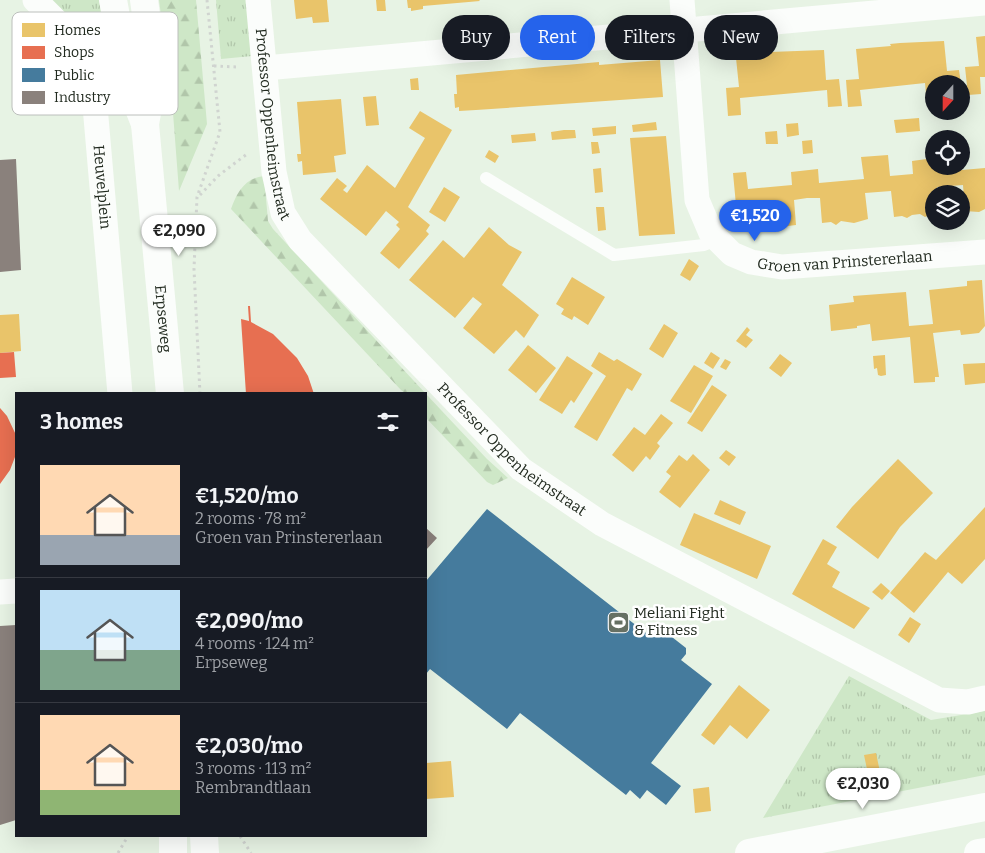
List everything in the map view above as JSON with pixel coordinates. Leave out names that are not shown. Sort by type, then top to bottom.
[{"type":"main road","name":"Erpseweg","points":[[141,115],[145,124]]},
{"type":"main road","name":"Erpseweg","points":[[147,115],[145,124],[170,392]]},
{"type":"main road","points":[[749,853],[985,807]]},
{"type":"main road","points":[[173,837],[173,853]]},
{"type":"main road","points":[[204,837],[205,853]]},
{"type":"main road","points":[[978,853],[985,852]]},
{"type":"street","name":"Heuvelplein","points":[[35,0],[47,12]]},
{"type":"street","name":"Professor Oppenheimstraat","points":[[258,0],[274,172],[283,213],[300,240],[521,470],[602,524],[939,700],[968,702],[985,698]]},
{"type":"street","name":"Groen van Prinstererlaan","points":[[682,0],[683,15]]},
{"type":"street","points":[[694,29],[985,3]]},
{"type":"street","points":[[265,68],[605,37]]},
{"type":"street","name":"Groen van Prinstererlaan","points":[[686,60],[697,200],[711,232],[732,254],[751,262],[782,268],[985,252]]},
{"type":"street","name":"Heuvelplein","points":[[96,115],[120,392]]},
{"type":"street","points":[[0,592],[15,591]]},
{"type":"lane","points":[[486,178],[614,255],[704,245],[717,240]]},
{"type":"path","points":[[200,392],[194,269],[197,197],[220,132],[207,0]]},
{"type":"path","points":[[197,197],[241,157],[271,140]]},
{"type":"path","points":[[118,853],[127,837]]},
{"type":"path","points":[[241,837],[250,853]]},
{"type":"green space","points":[[50,0],[109,0],[111,12],[64,12]]},
{"type":"green space","points":[[159,0],[196,0],[207,124],[179,191],[173,115],[178,115],[178,12],[161,12]]},
{"type":"green space","points":[[216,0],[247,0],[252,56],[221,59]]},
{"type":"green space","points":[[264,176],[268,221],[273,229],[424,392],[404,392],[401,390],[231,209],[243,187],[257,177]]},
{"type":"green space","points":[[427,395],[487,459],[508,478],[493,485],[487,482],[427,419]]},
{"type":"green space","points":[[849,676],[931,720],[985,711],[985,775],[763,818]]},
{"type":"building: Homes","points":[[294,0],[327,0],[329,22],[313,23],[312,17],[296,19]]},
{"type":"building: Homes","points":[[376,0],[385,0],[386,11],[377,11]]},
{"type":"building: Homes","points":[[407,0],[480,1],[423,6],[423,9],[411,11],[411,8],[408,8]]},
{"type":"building: Homes","points":[[985,36],[985,77],[980,77],[981,94],[970,95],[970,75],[966,75],[965,67],[979,66],[976,37]]},
{"type":"building: Homes","points":[[944,41],[947,71],[959,70],[960,75],[925,75],[925,83],[860,90],[862,106],[848,107],[846,80],[859,79],[856,49],[891,46],[890,44]]},
{"type":"building: Homes","points":[[824,50],[826,80],[839,79],[842,106],[828,107],[827,90],[740,98],[741,115],[728,116],[726,88],[739,87],[736,60],[778,60],[778,52]]},
{"type":"building: Homes","points":[[660,60],[663,97],[459,111],[459,107],[455,108],[454,94],[457,94],[456,75],[599,62],[599,65]]},
{"type":"building: Homes","points":[[418,78],[419,90],[411,90],[410,79]]},
{"type":"building: Homes","points":[[376,96],[379,125],[366,126],[363,97]]},
{"type":"building: Homes","points":[[341,99],[346,154],[334,156],[336,172],[303,175],[302,161],[298,162],[297,154],[301,154],[297,102]]},
{"type":"building: Homes","points":[[420,111],[452,130],[408,207],[430,225],[426,231],[429,234],[399,269],[380,253],[400,229],[396,225],[399,222],[386,211],[366,236],[320,199],[337,178],[347,186],[343,190],[347,193],[367,165],[395,188],[425,138],[409,128]]},
{"type":"building: Homes","points":[[919,118],[920,131],[896,133],[894,120]]},
{"type":"building: Homes","points":[[656,122],[657,130],[633,132],[632,125]]},
{"type":"building: Homes","points":[[798,123],[799,135],[787,137],[786,124]]},
{"type":"building: Homes","points":[[616,126],[616,134],[593,136],[592,128]]},
{"type":"building: Homes","points":[[575,130],[576,138],[552,140],[551,132]]},
{"type":"building: Homes","points":[[777,131],[778,144],[766,144],[765,132]]},
{"type":"building: Homes","points":[[535,133],[536,141],[512,143],[511,135]]},
{"type":"building: Homes","points":[[666,136],[675,234],[639,236],[630,138]]},
{"type":"building: Homes","points":[[812,140],[813,153],[803,154],[802,141]]},
{"type":"building: Homes","points":[[591,142],[598,142],[600,153],[592,154]]},
{"type":"building: Homes","points":[[489,150],[499,156],[495,163],[485,157]]},
{"type":"building: Homes","points":[[888,155],[890,176],[913,174],[912,161],[925,159],[925,175],[970,175],[970,169],[985,168],[985,209],[979,212],[970,211],[970,185],[925,185],[925,217],[920,214],[907,218],[902,216],[894,217],[891,191],[865,193],[868,219],[854,223],[841,221],[836,225],[831,222],[822,223],[820,198],[807,198],[794,200],[796,225],[783,229],[770,228],[765,231],[751,229],[749,204],[736,205],[733,173],[746,172],[748,189],[792,185],[791,172],[818,169],[819,183],[864,179],[861,157]]},
{"type":"building: Homes","points":[[601,168],[603,192],[595,193],[593,169]]},
{"type":"building: Homes","points":[[444,187],[460,197],[445,222],[429,212]]},
{"type":"building: Homes","points":[[596,207],[604,207],[606,230],[598,231]]},
{"type":"building: Homes","points":[[489,227],[509,245],[522,252],[502,285],[539,315],[524,338],[516,330],[494,354],[463,328],[482,304],[473,297],[455,318],[409,280],[443,240],[464,258]]},
{"type":"building: Homes","points":[[689,259],[699,266],[690,281],[680,275]]},
{"type":"building: Homes","points":[[572,277],[605,297],[588,325],[574,316],[572,320],[561,314],[564,309],[556,304]]},
{"type":"building: Homes","points":[[982,280],[985,326],[979,333],[961,335],[960,330],[933,333],[939,377],[935,377],[935,382],[914,383],[910,337],[872,341],[870,324],[857,326],[857,328],[831,331],[829,305],[854,302],[853,296],[906,292],[909,326],[933,324],[929,290],[967,286],[967,281]]},
{"type":"building: Homes","points":[[19,314],[21,351],[0,353],[0,315]]},
{"type":"building: Homes","points":[[664,324],[678,333],[663,358],[649,349]]},
{"type":"building: Homes","points":[[747,327],[750,330],[746,335],[753,340],[746,348],[736,341]]},
{"type":"building: Homes","points":[[528,345],[556,368],[536,393],[508,370]]},
{"type":"building: Homes","points":[[599,352],[614,361],[617,359],[642,374],[632,391],[627,388],[597,441],[574,427],[606,376],[591,366]]},
{"type":"building: Homes","points":[[711,352],[720,358],[713,369],[704,363]]},
{"type":"building: Homes","points":[[780,354],[792,363],[781,377],[769,368]]},
{"type":"building: Homes","points":[[885,355],[886,375],[881,376],[878,375],[877,368],[874,369],[873,356]]},
{"type":"building: Homes","points":[[567,356],[593,373],[574,403],[571,400],[562,414],[539,400]]},
{"type":"building: Homes","points":[[725,359],[731,362],[726,370],[720,367]]},
{"type":"building: Homes","points":[[985,363],[985,383],[965,385],[963,364]]},
{"type":"building: Homes","points":[[694,365],[713,376],[691,413],[670,401]]},
{"type":"building: Homes","points":[[712,385],[727,395],[702,432],[687,423]]},
{"type":"building: Homes","points":[[661,414],[673,423],[657,443],[660,446],[650,460],[646,456],[633,472],[612,455],[634,427],[645,435]]},
{"type":"building: Homes","points":[[726,450],[736,457],[729,466],[719,458]]},
{"type":"building: Homes","points":[[693,454],[710,470],[680,508],[659,492],[671,476],[666,472],[679,455],[687,461]]},
{"type":"building: Homes","points":[[898,459],[933,493],[900,527],[878,559],[836,527],[852,507]]},
{"type":"building: Homes","points":[[720,500],[746,512],[740,525],[714,514]]},
{"type":"building: Homes","points":[[985,507],[985,559],[962,584],[948,572],[914,613],[890,593],[925,552],[936,560]]},
{"type":"building: Homes","points":[[694,513],[771,546],[757,579],[680,545]]},
{"type":"building: Homes","points":[[823,539],[837,547],[827,564],[840,572],[832,587],[870,608],[854,629],[792,594]]},
{"type":"building: Homes","points":[[881,583],[890,591],[882,600],[872,592]]},
{"type":"building: Homes","points":[[910,617],[921,624],[909,643],[898,635]]},
{"type":"building: Homes","points":[[739,685],[770,710],[747,739],[730,725],[714,745],[701,735]]},
{"type":"building: Homes","points":[[876,753],[880,772],[868,774],[864,755]]},
{"type":"building: Homes","points":[[451,761],[454,797],[427,799],[427,763]]},
{"type":"building: Homes","points":[[709,787],[711,811],[695,813],[693,789]]},
{"type":"building: Shops","points":[[248,306],[250,306],[251,322],[273,334],[297,358],[308,376],[313,392],[246,392],[241,319],[249,321]]},
{"type":"building: Shops","points":[[14,352],[16,377],[0,378],[0,353]]},
{"type":"building: Shops","points":[[0,408],[7,416],[15,433],[15,457],[10,470],[0,484]]},
{"type":"building: Public","points":[[487,509],[651,637],[656,631],[663,630],[686,648],[686,654],[681,660],[712,684],[651,763],[681,786],[666,805],[647,790],[640,799],[630,790],[626,795],[520,713],[507,729],[430,669],[427,673],[427,580]]},
{"type":"building: Industry","points":[[16,159],[21,270],[0,272],[0,160]]},
{"type":"building: Industry","points":[[427,529],[437,538],[427,549]]},
{"type":"building: Industry","points":[[15,625],[15,820],[0,825],[0,626]]},
{"type":"place","name":"Meliani Fight & Fitness","points":[[618,622]]}]
